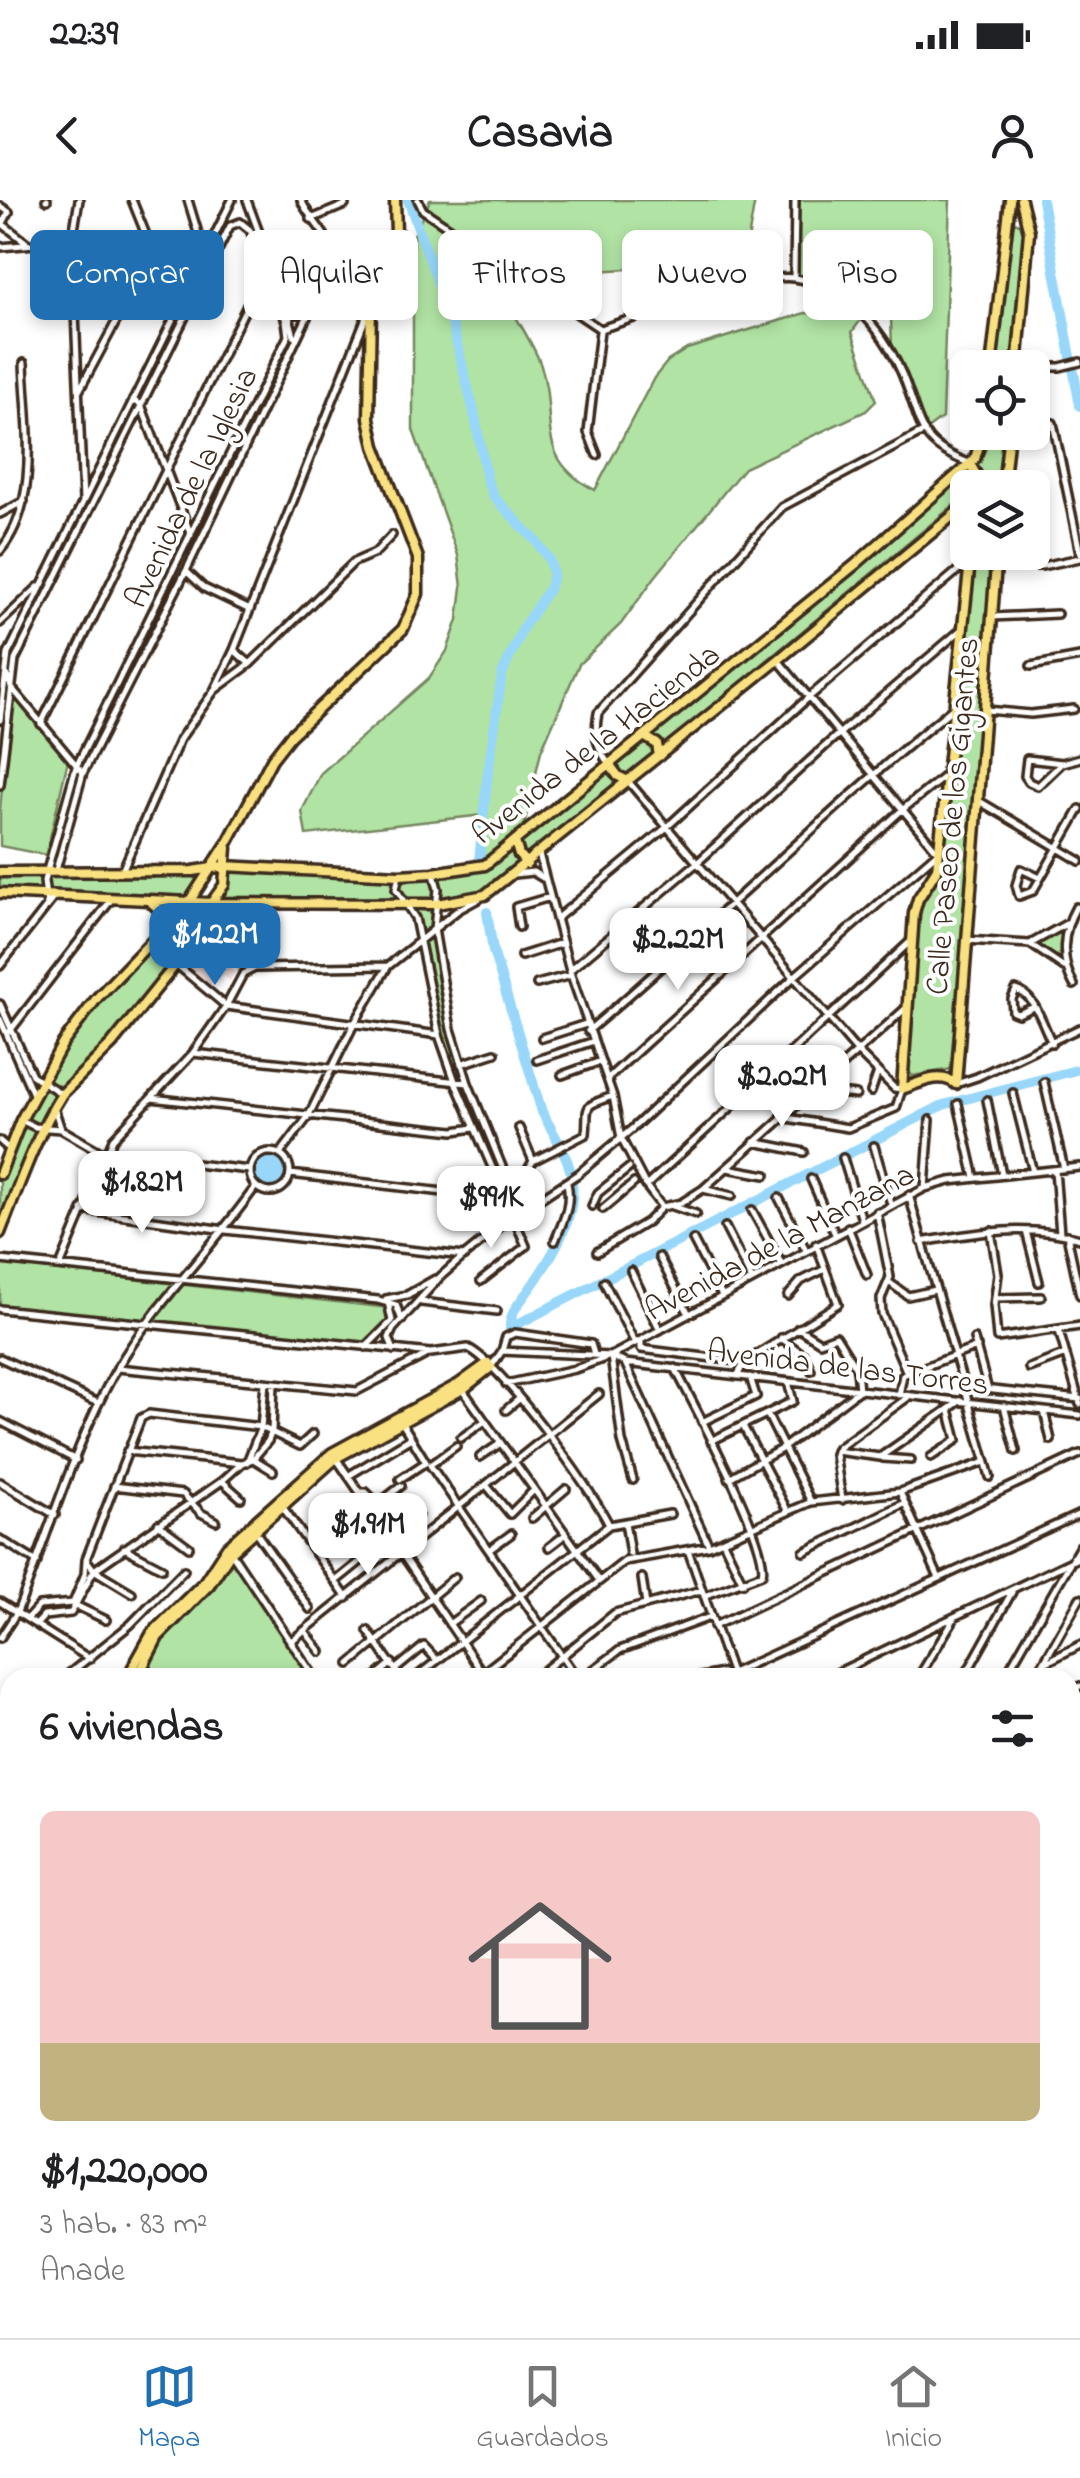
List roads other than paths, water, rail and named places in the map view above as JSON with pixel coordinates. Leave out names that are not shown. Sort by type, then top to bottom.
[{"type":"main road","points":[[395,200],[396,230]]},
{"type":"main road","points":[[993,350],[1010,200]]},
{"type":"main road","points":[[1018,350],[1029,232],[1021,200]]},
{"type":"main road","points":[[1007,224],[1018,220],[1026,224]]},
{"type":"main road","points":[[0,1174],[3,1145],[22,1120],[63,1044],[97,998],[189,902],[228,842],[272,759],[290,736],[394,639],[410,617],[418,594],[418,558],[375,446],[369,418],[371,320]]},
{"type":"main road","points":[[974,470],[970,464],[980,450]]},
{"type":"main road","name":"Avenida de la Hacienda","points":[[0,872],[225,866],[399,874],[485,865],[811,601],[970,464]]},
{"type":"main road","name":"Avenida de la Hacienda","points":[[0,893],[212,904],[437,904],[485,895],[528,864],[950,518]]},
{"type":"main road","name":"Calle Paseo de los Gigantes","points":[[902,1089],[916,906],[937,869],[969,570]]},
{"type":"main road","name":"Calle Paseo de los Gigantes","points":[[956,1084],[996,570]]},
{"type":"main road","points":[[644,736],[657,744],[659,756]]},
{"type":"main road","points":[[609,764],[628,781]]},
{"type":"main road","points":[[526,834],[534,840],[539,854]]},
{"type":"main road","points":[[0,1233],[43,1126],[62,1094],[112,1044],[176,964],[196,924],[224,885],[228,842]]},
{"type":"main road","points":[[514,842],[518,855],[528,864]]},
{"type":"main road","points":[[148,901],[165,915],[164,928]]},
{"type":"main road","points":[[902,1089],[931,1080],[956,1084]]},
{"type":"main road","points":[[132,1668],[152,1632],[204,1582],[227,1547],[336,1458],[399,1418],[463,1390],[491,1363]]},
{"type":"main road","points":[[142,1668],[158,1637],[210,1586],[231,1552],[332,1453],[491,1363]]},
{"type":"street","points":[[74,230],[79,200]]},
{"type":"street","points":[[77,394],[146,266],[148,240],[132,200]]},
{"type":"street","points":[[188,200],[197,230]]},
{"type":"street","points":[[302,200],[320,230]]},
{"type":"street","points":[[418,200],[424,210],[600,330]]},
{"type":"street","points":[[794,200],[794,278]]},
{"type":"street","points":[[217,230],[232,202],[248,202]]},
{"type":"street","name":"Avenida de la Iglesia","points":[[248,202],[258,230]]},
{"type":"street","points":[[311,219],[345,205]]},
{"type":"street","points":[[0,206],[9,212],[1,222],[27,242]]},
{"type":"street","name":"Avenida de la Iglesia","points":[[0,784],[15,662],[233,223],[240,222],[249,230]]},
{"type":"street","points":[[4,246],[10,230]]},
{"type":"street","points":[[4,246],[30,242]]},
{"type":"street","points":[[600,330],[764,280],[794,278],[837,294],[866,314],[892,349],[923,432],[932,445],[970,464]]},
{"type":"street","points":[[41,724],[244,312]]},
{"type":"street","points":[[75,320],[82,502]]},
{"type":"street","points":[[0,720],[8,656],[172,320]]},
{"type":"street","name":"Avenida de la Iglesia","points":[[52,870],[84,772],[186,570],[288,336],[282,320]]},
{"type":"street","name":"Avenida de la Iglesia","points":[[1,963],[47,906],[76,767],[294,339],[290,320]]},
{"type":"street","points":[[294,339],[305,320]]},
{"type":"street","points":[[122,870],[180,739],[214,690],[234,650],[365,320]]},
{"type":"street","points":[[597,455],[588,432],[600,330]]},
{"type":"street","points":[[1050,366],[1080,362]]},
{"type":"street","points":[[0,551],[12,534],[27,487],[24,363]]},
{"type":"street","points":[[133,400],[141,406],[191,535]]},
{"type":"street","points":[[125,416],[134,421],[145,419]]},
{"type":"street","points":[[1050,422],[1080,556],[1050,564]]},
{"type":"street","points":[[609,764],[598,748],[594,732],[598,713],[782,507],[923,432]]},
{"type":"street","points":[[0,514],[24,500]]},
{"type":"street","points":[[214,690],[250,664],[354,562],[375,553],[392,535]]},
{"type":"street","points":[[186,570],[204,588],[250,610]]},
{"type":"street","points":[[556,920],[668,827],[955,570]]},
{"type":"street","points":[[42,584],[51,588]]},
{"type":"street","points":[[0,623],[42,584]]},
{"type":"street","points":[[13,609],[21,609],[26,618]]},
{"type":"street","points":[[992,618],[1057,614]]},
{"type":"street","points":[[537,984],[570,972],[962,629]]},
{"type":"street","points":[[234,650],[250,664]]},
{"type":"street","points":[[8,656],[15,662]]},
{"type":"street","points":[[1031,666],[1080,657]]},
{"type":"street","points":[[378,1300],[407,1295],[440,1276],[520,1211],[578,1174],[938,852],[778,660]]},
{"type":"street","points":[[6,672],[11,687],[84,772]]},
{"type":"street","points":[[542,1038],[587,1027],[732,904],[872,773],[952,709]]},
{"type":"street","points":[[986,710],[1031,714],[1074,709]]},
{"type":"street","points":[[84,752],[90,760]]},
{"type":"street","points":[[1062,763],[1038,786],[1025,776],[1027,759],[1062,763],[1080,758]]},
{"type":"street","points":[[608,1079],[902,810],[945,776]]},
{"type":"street","points":[[628,781],[827,1018],[894,1088],[902,1089],[896,1108],[848,1128],[782,1116]]},
{"type":"street","points":[[976,799],[1080,862]]},
{"type":"street","points":[[1040,878],[1021,869],[1016,885],[1019,896],[1032,892],[1079,814]]},
{"type":"street","points":[[539,854],[570,972],[608,1079],[621,1138],[646,1186],[662,1207]]},
{"type":"street","points":[[514,874],[533,872],[546,880]]},
{"type":"street","points":[[434,873],[434,930],[443,993],[461,1064],[520,1211]]},
{"type":"street","points":[[399,874],[396,888],[416,918],[418,944],[439,1035],[503,1199],[526,1246],[481,1281]]},
{"type":"street","points":[[280,1154],[308,1117],[388,966],[485,895]]},
{"type":"street","points":[[519,927],[516,907],[550,896]]},
{"type":"street","points":[[10,1031],[112,900]]},
{"type":"street","points":[[1064,967],[1066,924],[1076,907]]},
{"type":"street","points":[[1030,944],[1066,924]]},
{"type":"street","points":[[646,1186],[912,940]]},
{"type":"street","points":[[966,940],[1030,944],[1064,967],[1074,985]]},
{"type":"street","points":[[521,956],[562,943]]},
{"type":"street","points":[[176,964],[226,1006],[439,1035]]},
{"type":"street","points":[[60,1266],[113,1139],[193,1053],[243,974],[256,968],[388,966]]},
{"type":"street","points":[[1034,1008],[1013,1012],[1016,990],[1027,995],[1034,1008],[1052,1043]]},
{"type":"street","points":[[0,1004],[32,1075],[62,1094]]},
{"type":"street","points":[[597,1252],[646,1222],[662,1207],[672,1206],[702,1189],[906,1008]]},
{"type":"street","points":[[0,1019],[34,1096]]},
{"type":"street","points":[[956,1084],[1080,1028]]},
{"type":"street","points":[[537,1060],[592,1042]]},
{"type":"street","points":[[461,1064],[495,1052]]},
{"type":"street","points":[[193,1053],[468,1083]]},
{"type":"street","points":[[562,1074],[601,1061]]},
{"type":"street","points":[[872,1092],[878,1072]]},
{"type":"street","points":[[1044,1082],[1064,1169]]},
{"type":"street","points":[[811,1090],[856,1095]]},
{"type":"street","points":[[1013,1094],[1032,1172]]},
{"type":"street","points":[[290,1174],[503,1199],[513,1195],[533,1161],[586,1134],[586,1109],[612,1096]]},
{"type":"street","points":[[151,1098],[454,1131],[474,1128]]},
{"type":"street","points":[[987,1100],[1002,1175]]},
{"type":"street","points":[[958,1104],[974,1178]]},
{"type":"street","points":[[54,1107],[61,1129]]},
{"type":"street","points":[[22,1120],[30,1125],[61,1129],[104,1154],[250,1170]]},
{"type":"street","points":[[925,1188],[930,1120]]},
{"type":"street","points":[[518,1128],[533,1161]]},
{"type":"street","points":[[754,1142],[804,1152]]},
{"type":"street","points":[[874,1146],[891,1204]]},
{"type":"street","points":[[261,1154],[280,1154],[288,1162],[290,1174],[277,1191],[266,1192],[256,1186],[250,1170],[261,1154]]},
{"type":"street","points":[[630,1157],[634,1183]]},
{"type":"street","points":[[843,1158],[862,1220]]},
{"type":"street","name":"Avenida de la Manzana","points":[[506,1384],[612,1356],[925,1188],[974,1178],[1080,1166]]},
{"type":"street","points":[[592,1206],[598,1192],[629,1168]]},
{"type":"street","points":[[726,1168],[766,1176]]},
{"type":"street","points":[[1055,1170],[1064,1234],[1080,1295]]},
{"type":"street","points":[[811,1179],[835,1234]]},
{"type":"street","points":[[555,1241],[568,1208],[568,1181]]},
{"type":"street","points":[[634,1183],[646,1186]]},
{"type":"street","points":[[604,1209],[634,1183]]},
{"type":"street","points":[[0,1638],[17,1612],[98,1403],[117,1368],[145,1325],[225,1230],[256,1186]]},
{"type":"street","points":[[702,1189],[732,1196]]},
{"type":"street","points":[[909,1195],[963,1401],[990,1477]]},
{"type":"street","points":[[780,1198],[806,1250]]},
{"type":"street","points":[[672,1206],[696,1214]]},
{"type":"street","points":[[82,1210],[464,1256]]},
{"type":"street","points":[[752,1210],[781,1263]]},
{"type":"street","points":[[877,1212],[890,1283],[881,1300],[882,1314],[908,1373]]},
{"type":"street","points":[[726,1227],[751,1278]]},
{"type":"street","points":[[848,1227],[867,1275]]},
{"type":"street","points":[[1026,1230],[1039,1282]]},
{"type":"street","points":[[920,1242],[1026,1230],[1080,1240]]},
{"type":"street","points":[[991,1231],[998,1274],[997,1338],[1080,1326]]},
{"type":"street","points":[[693,1240],[722,1296]]},
{"type":"street","points":[[736,1376],[745,1362],[838,1304],[816,1244]]},
{"type":"street","points":[[659,1257],[689,1314]]},
{"type":"street","points":[[0,1260],[378,1300],[398,1308],[402,1320]]},
{"type":"street","points":[[788,1296],[800,1281],[825,1268]]},
{"type":"street","points":[[630,1271],[660,1330]]},
{"type":"street","points":[[394,1350],[389,1338],[440,1276]]},
{"type":"street","points":[[604,1282],[634,1343]]},
{"type":"street","points":[[890,1283],[908,1296],[934,1290]]},
{"type":"street","points":[[996,1298],[1041,1297]]},
{"type":"street","points":[[366,1347],[392,1321],[388,1302]]},
{"type":"street","points":[[420,1302],[497,1310]]},
{"type":"street","points":[[0,1309],[394,1350],[431,1353],[468,1348],[491,1363],[590,1490],[609,1525]]},
{"type":"street","points":[[729,1478],[783,1448],[859,1390],[856,1370],[836,1336],[820,1342],[798,1328]]},
{"type":"street","points":[[1060,1331],[1080,1401]]},
{"type":"street","points":[[491,1363],[502,1351],[506,1337],[515,1333],[591,1344],[595,1359],[502,1351]]},
{"type":"street","name":"Avenida de las Torres","points":[[646,1336],[640,1348],[745,1362]]},
{"type":"street","points":[[781,1338],[802,1352],[811,1370]]},
{"type":"street","points":[[974,1339],[988,1390]]},
{"type":"street","points":[[899,1395],[901,1376],[976,1348]]},
{"type":"street","points":[[117,1368],[361,1390],[431,1353]]},
{"type":"street","points":[[1029,1368],[1066,1354]]},
{"type":"street","points":[[612,1356],[622,1441],[633,1480]]},
{"type":"street","name":"Avenida de las Torres","points":[[612,1356],[625,1363],[1080,1414]]},
{"type":"street","points":[[0,1358],[98,1403]]},
{"type":"street","points":[[625,1363],[709,1546]]},
{"type":"street","points":[[547,1668],[616,1613],[703,1593],[764,1572],[752,1528],[675,1368]]},
{"type":"street","points":[[702,1422],[756,1396],[750,1377]]},
{"type":"street","points":[[711,1441],[794,1401],[788,1382]]},
{"type":"street","points":[[248,1460],[261,1428],[264,1383]]},
{"type":"street","points":[[37,1624],[44,1616],[71,1613],[94,1570],[222,1482],[268,1442],[274,1384]]},
{"type":"street","name":"Avenida de las Torres","points":[[962,1387],[1080,1401]]},
{"type":"street","points":[[463,1390],[598,1579]]},
{"type":"street","points":[[290,1642],[599,1394]]},
{"type":"street","points":[[836,1451],[909,1396]]},
{"type":"street","points":[[506,1410],[519,1399]]},
{"type":"street","points":[[880,1457],[963,1401]]},
{"type":"street","points":[[1004,1406],[1016,1451]]},
{"type":"street","points":[[931,1457],[957,1440],[949,1409]]},
{"type":"street","points":[[1044,1411],[1051,1440]]},
{"type":"street","points":[[28,1618],[39,1606],[73,1603],[141,1418],[149,1414],[261,1428],[300,1446],[313,1434]]},
{"type":"street","points":[[767,1414],[812,1502]]},
{"type":"street","points":[[399,1418],[572,1668]]},
{"type":"street","points":[[0,1421],[76,1460]]},
{"type":"street","points":[[460,1438],[485,1421]]},
{"type":"street","points":[[744,1426],[786,1510]]},
{"type":"street","points":[[348,1476],[411,1438]]},
{"type":"street","points":[[480,1457],[501,1443]]},
{"type":"street","points":[[359,1492],[366,1492],[378,1504],[401,1483],[456,1446]]},
{"type":"street","points":[[127,1451],[248,1460],[273,1471]]},
{"type":"street","points":[[836,1451],[911,1460]]},
{"type":"street","points":[[836,1451],[842,1501]]},
{"type":"street","points":[[714,1626],[1080,1454]]},
{"type":"street","points":[[336,1458],[391,1538],[418,1515]]},
{"type":"street","points":[[492,1668],[598,1579],[626,1561],[709,1546],[812,1502],[900,1492],[985,1462]]},
{"type":"street","points":[[0,1482],[55,1515]]},
{"type":"street","points":[[222,1482],[241,1498]]},
{"type":"street","points":[[114,1486],[183,1494],[216,1521]]},
{"type":"street","points":[[487,1486],[510,1514],[534,1490]]},
{"type":"street","points":[[532,1518],[566,1490]]},
{"type":"street","points":[[900,1492],[939,1578]]},
{"type":"street","points":[[280,1503],[347,1598]]},
{"type":"street","points":[[804,1552],[905,1503]]},
{"type":"street","points":[[346,1532],[372,1511]]},
{"type":"street","points":[[428,1668],[609,1525],[670,1514]]},
{"type":"street","points":[[740,1668],[1080,1514]]},
{"type":"street","points":[[625,1522],[630,1554]]},
{"type":"street","points":[[158,1524],[189,1546]]},
{"type":"street","points":[[255,1531],[310,1610]]},
{"type":"street","points":[[489,1550],[511,1534]]},
{"type":"street","points":[[548,1547],[566,1534]]},
{"type":"street","points":[[0,1539],[37,1562]]},
{"type":"street","points":[[724,1541],[742,1582]]},
{"type":"street","points":[[1010,1668],[1080,1546]]},
{"type":"street","points":[[336,1582],[378,1547]]},
{"type":"street","points":[[124,1548],[162,1568]]},
{"type":"street","points":[[688,1550],[730,1668]]},
{"type":"street","points":[[231,1552],[308,1668]]},
{"type":"street","points":[[402,1554],[479,1668]]},
{"type":"street","points":[[847,1668],[1080,1556]]},
{"type":"street","points":[[86,1559],[94,1570],[132,1593]]},
{"type":"street","points":[[78,1668],[130,1625],[184,1570]]},
{"type":"street","points":[[350,1664],[455,1577]]},
{"type":"street","points":[[642,1578],[646,1605]]},
{"type":"street","points":[[970,1668],[1013,1589]]},
{"type":"street","points":[[449,1624],[481,1601]]},
{"type":"street","points":[[0,1602],[90,1659]]},
{"type":"street","points":[[1041,1668],[1078,1604]]},
{"type":"street","points":[[77,1606],[106,1620]]},
{"type":"street","points":[[924,1668],[956,1616]]},
{"type":"street","points":[[594,1668],[620,1650],[710,1617]]},
{"type":"street","points":[[305,1631],[321,1652]]},
{"type":"street","points":[[368,1631],[394,1666]]},
{"type":"street","points":[[1043,1664],[1080,1644]]},
{"type":"street","points":[[391,1668],[423,1647],[438,1660]]},
{"type":"water","points":[[271,1154],[283,1160],[289,1172],[283,1184],[271,1190],[259,1184],[253,1172],[259,1160]]},
{"type":"waterway","points":[[408,200],[450,316],[487,480],[494,497],[549,559],[553,574],[550,587],[524,626],[502,674],[479,861]]},
{"type":"waterway","points":[[1042,200],[1080,406]]},
{"type":"waterway","points":[[487,912],[493,951],[542,1112],[559,1143]]},
{"type":"waterway","points":[[563,1151],[572,1187],[567,1222],[551,1256],[514,1311],[510,1328],[943,1105],[1080,1069]]}]
